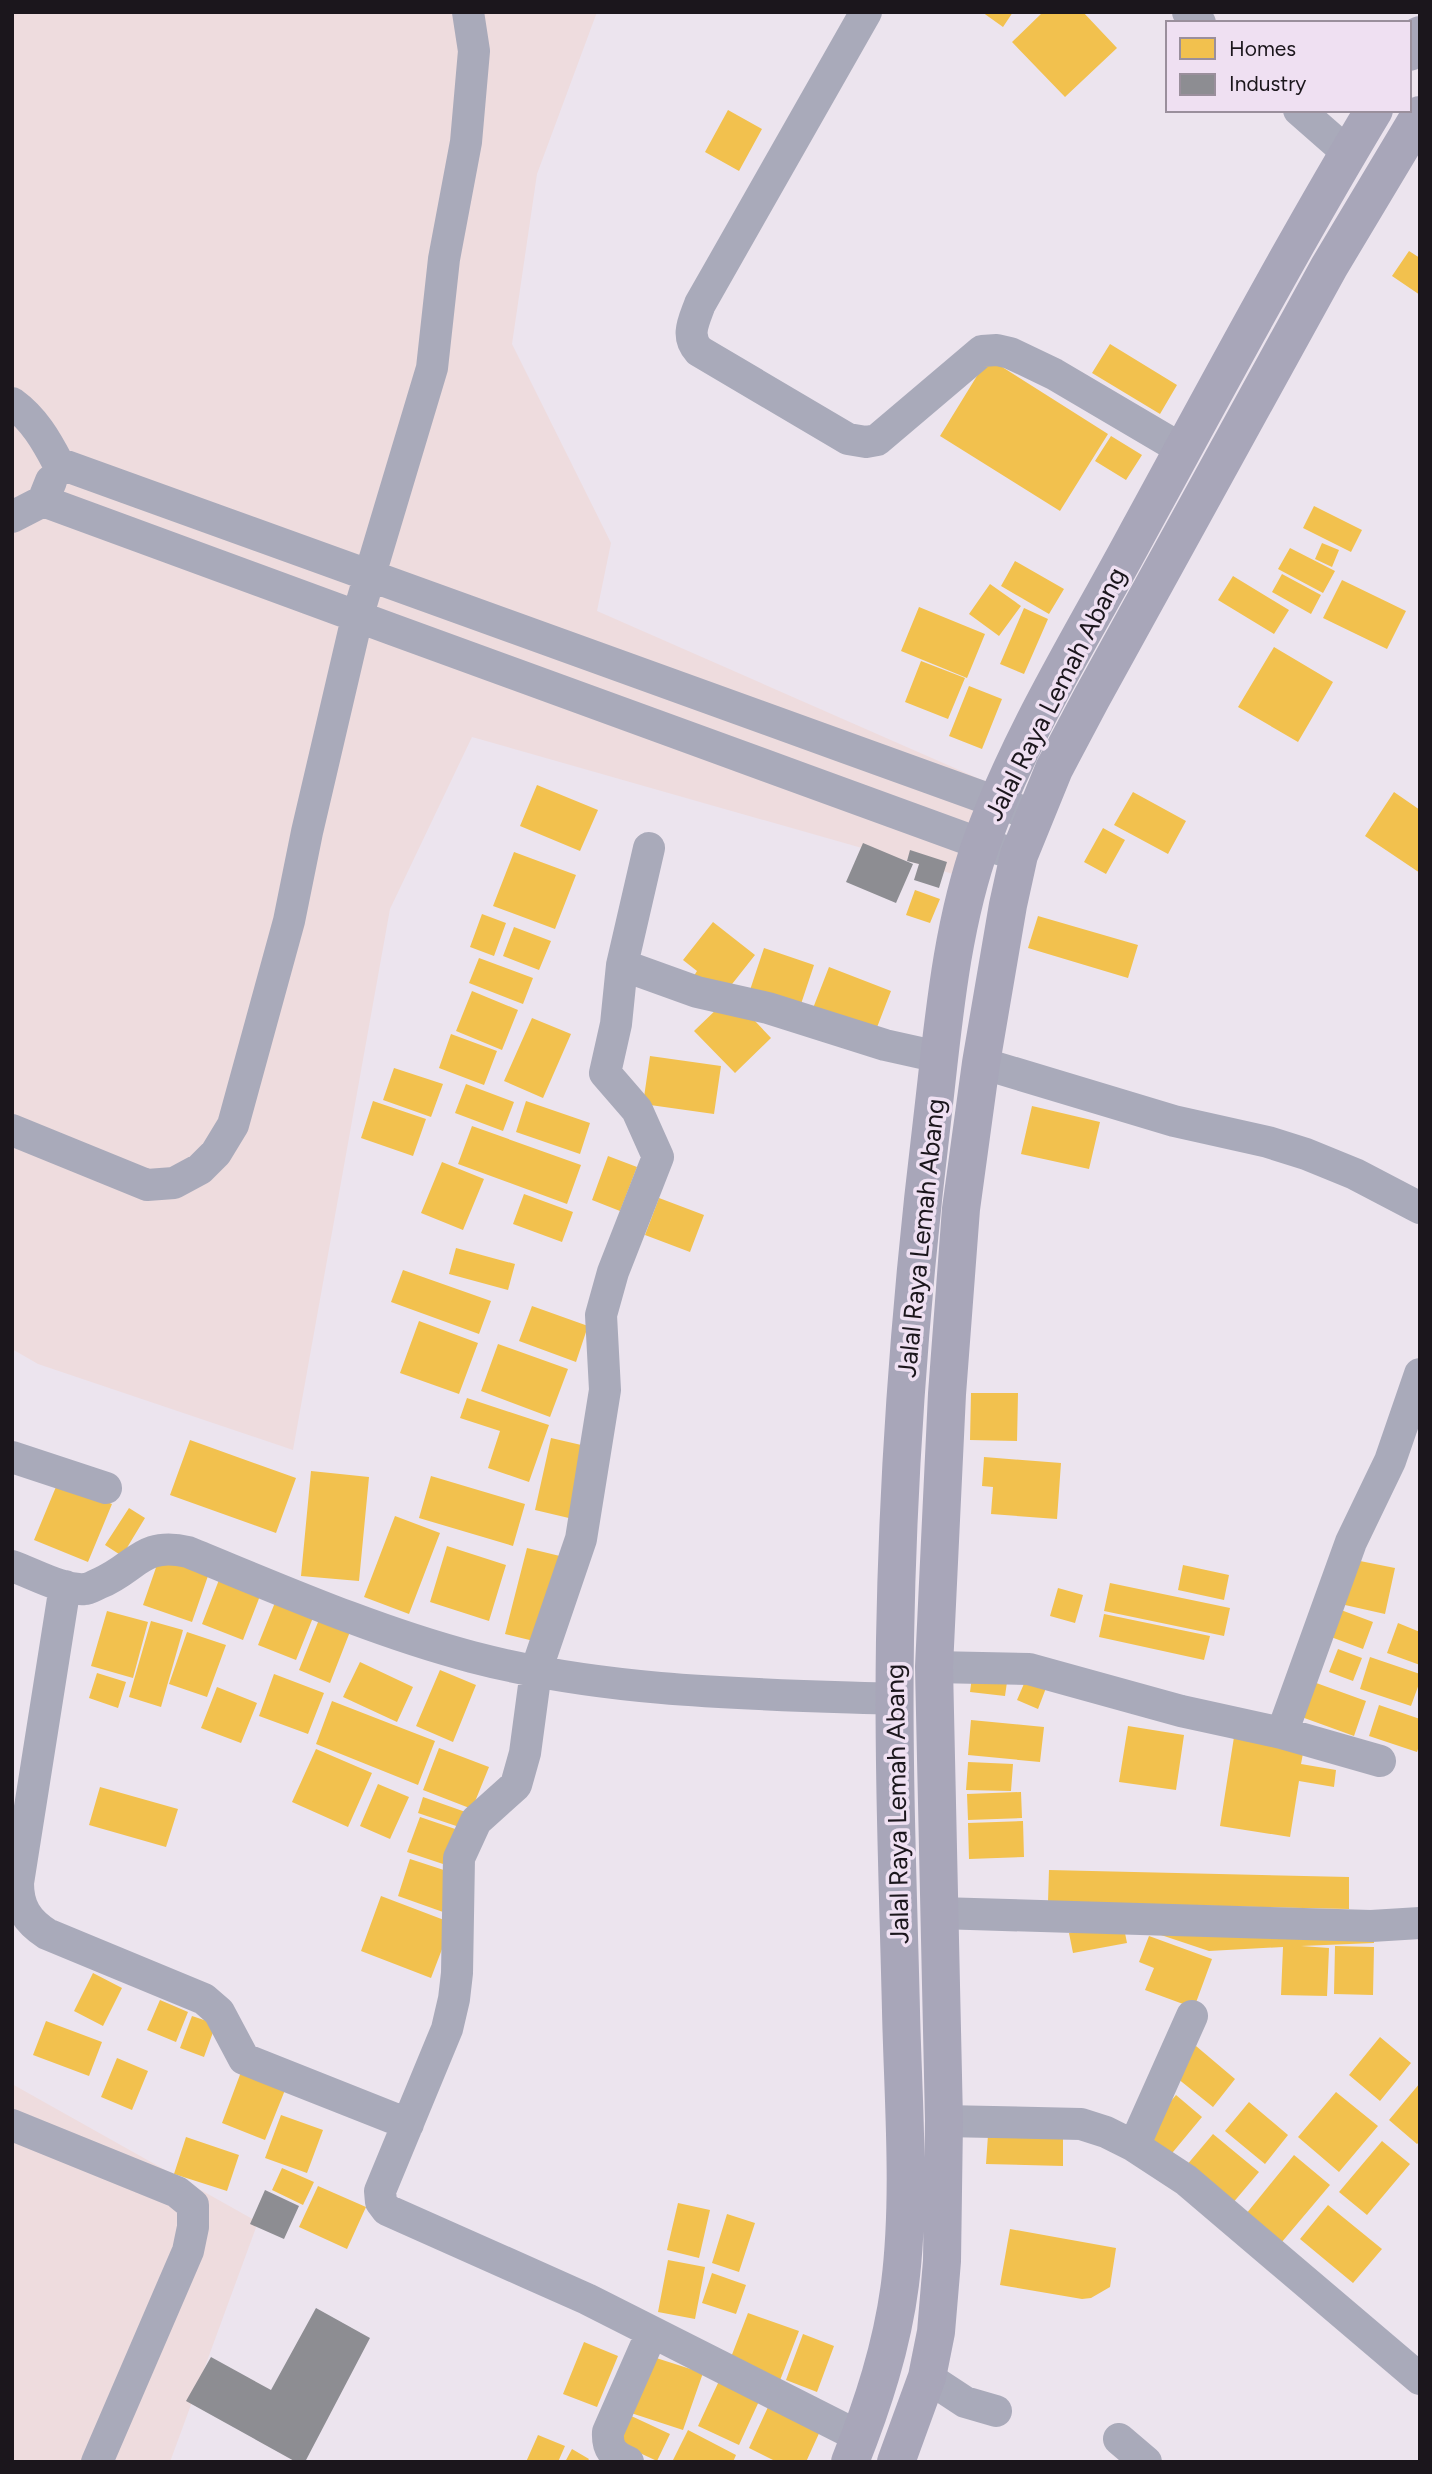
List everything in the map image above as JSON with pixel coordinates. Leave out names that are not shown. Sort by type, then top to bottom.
[{"type":"highway","name":"Jalal Raya Lemah Abang","points":[[855,2449],[881,2379],[901,2279],[904,2187],[894,1699],[897,1557],[912,1291],[939,1056],[956,938],[981,844],[1056,682],[1373,112]]},
{"type":"highway","name":"Jalal Raya Lemah Abang","points":[[896,2462],[928,2377],[936,2332],[942,2261],[944,2121],[934,1667],[947,1394],[961,1209],[981,1063],[1019,855],[1054,769],[1111,663],[1329,267],[1420,115]]},
{"type":"street","points":[[12,1130],[148,1185],[174,1183],[201,1169],[216,1153],[233,1125],[289,921],[357,618],[432,368],[444,259],[466,142],[474,51],[468,12]]},
{"type":"street","points":[[866,12],[700,304],[691,330],[693,344],[699,351],[856,442],[877,440],[982,351],[997,350],[1010,352],[1054,374],[1183,450]]},
{"type":"street","points":[[1302,112],[1348,153]]},
{"type":"street","points":[[12,403],[24,412],[44,436],[58,463],[1035,816]]},
{"type":"street","points":[[12,517],[44,501],[58,463]]},
{"type":"street","points":[[44,501],[357,618],[981,844],[1019,855]]},
{"type":"street","points":[[649,848],[622,965],[616,1024],[605,1073],[637,1110],[658,1157],[613,1272],[601,1315],[605,1390],[581,1539],[536,1671],[525,1752],[516,1785],[477,1821],[460,1858],[454,1999],[447,2029],[380,2191],[381,2202],[387,2210],[587,2299],[652,2332],[855,2449]]},
{"type":"street","points":[[622,965],[697,992],[768,1008],[886,1045],[939,1056]]},
{"type":"street","points":[[981,1063],[1174,1121],[1268,1142],[1306,1154],[1355,1174],[1420,1208]]},
{"type":"street","points":[[1282,1733],[1351,1542],[1414,1409],[1420,1374]]},
{"type":"street","points":[[12,1457],[106,1488]]},
{"type":"street","points":[[12,1566],[65,1586],[85,1589],[105,1581],[142,1557],[169,1547],[398,1633],[471,1657],[536,1671],[622,1685],[739,1694],[894,1699]]},
{"type":"street","points":[[65,1586],[18,1883],[18,1896],[24,1914],[47,1934],[204,1999],[219,2012],[244,2059],[408,2124]]},
{"type":"street","points":[[934,1667],[1030,1669],[1181,1711],[1282,1733],[1380,1761]]},
{"type":"street","points":[[939,1913],[1371,1926],[1420,1923]]},
{"type":"street","points":[[1134,2146],[1192,2016]]},
{"type":"street","points":[[944,2121],[1081,2124],[1106,2132],[1134,2146],[1186,2180],[1420,2379]]},
{"type":"street","points":[[12,2125],[177,2192],[193,2205],[193,2227],[188,2251],[97,2462]]},
{"type":"street","points":[[628,2462],[610,2450],[607,2443],[608,2432],[652,2332]]},
{"type":"street","points":[[928,2377],[965,2402],[996,2411]]},
{"type":"street","points":[[1119,2439],[1146,2462]]},
{"type":"shaded area","points":[[12,12],[597,12],[537,174],[512,344],[611,543],[597,611],[991,784],[953,874],[472,737],[390,909],[293,1450],[38,1364],[12,1349]]},
{"type":"shaded area","points":[[12,2084],[258,2222],[170,2462],[12,2462]]},
{"type":"building: Homes","points":[[982,12],[1013,12],[1003,27]]},
{"type":"building: Homes","points":[[1043,12],[1083,12],[1117,48],[1065,97],[1012,42]]},
{"type":"building: Homes","points":[[728,110],[762,129],[739,171],[705,152]]},
{"type":"building: Homes","points":[[1409,251],[1420,258],[1420,295],[1392,276]]},
{"type":"building: Homes","points":[[1110,344],[1177,385],[1160,414],[1092,373]]},
{"type":"building: Homes","points":[[988,358],[1108,434],[1060,511],[940,436]]},
{"type":"building: Homes","points":[[1111,436],[1142,455],[1126,480],[1095,461]]},
{"type":"building: Homes","points":[[1314,506],[1362,530],[1351,552],[1303,528]]},
{"type":"building: Homes","points":[[1322,543],[1339,550],[1332,567],[1315,559]]},
{"type":"building: Homes","points":[[1290,548],[1335,571],[1323,593],[1278,569]]},
{"type":"building: Homes","points":[[1015,561],[1064,589],[1049,614],[1001,586]]},
{"type":"building: Homes","points":[[1282,574],[1321,595],[1311,614],[1272,592]]},
{"type":"building: Homes","points":[[1233,576],[1289,610],[1274,634],[1218,600]]},
{"type":"building: Homes","points":[[1342,580],[1406,611],[1387,649],[1323,618]]},
{"type":"building: Homes","points":[[990,584],[1021,606],[999,636],[969,614]]},
{"type":"building: Homes","points":[[919,607],[985,634],[967,678],[901,651]]},
{"type":"building: Homes","points":[[1024,608],[1048,619],[1024,674],[1000,664]]},
{"type":"building: Homes","points":[[1274,647],[1333,682],[1298,742],[1238,707]]},
{"type":"building: Homes","points":[[921,661],[965,678],[948,719],[905,702]]},
{"type":"building: Homes","points":[[969,686],[1002,699],[982,749],[949,736]]},
{"type":"building: Homes","points":[[537,785],[598,810],[580,851],[520,826]]},
{"type":"building: Homes","points":[[1133,792],[1186,821],[1168,854],[1114,825]]},
{"type":"building: Homes","points":[[1394,792],[1420,810],[1420,873],[1365,836]]},
{"type":"building: Homes","points":[[1103,828],[1125,840],[1106,874],[1084,862]]},
{"type":"building: Homes","points":[[514,852],[576,875],[555,929],[493,906]]},
{"type":"building: Homes","points":[[915,890],[940,899],[930,923],[906,915]]},
{"type":"building: Homes","points":[[482,914],[506,923],[494,956],[470,947]]},
{"type":"building: Homes","points":[[1038,916],[1138,945],[1128,978],[1028,948]]},
{"type":"building: Homes","points":[[713,922],[755,955],[725,993],[692,979],[697,971],[683,960]]},
{"type":"building: Homes","points":[[514,927],[551,941],[539,970],[503,956]]},
{"type":"building: Homes","points":[[764,948],[814,965],[799,1010],[749,993]]},
{"type":"building: Homes","points":[[479,958],[533,978],[523,1004],[469,983]]},
{"type":"building: Homes","points":[[829,967],[891,991],[876,1030],[810,1016]]},
{"type":"building: Homes","points":[[472,991],[518,1010],[502,1050],[456,1031]]},
{"type":"building: Homes","points":[[740,1005],[771,1038],[735,1073],[694,1031],[720,1006],[729,1015]]},
{"type":"building: Homes","points":[[532,1018],[571,1034],[543,1098],[504,1081]]},
{"type":"building: Homes","points":[[451,1034],[497,1051],[484,1085],[439,1068]]},
{"type":"building: Homes","points":[[650,1056],[721,1066],[714,1114],[643,1104]]},
{"type":"building: Homes","points":[[394,1068],[443,1084],[431,1117],[383,1100]]},
{"type":"building: Homes","points":[[466,1084],[514,1102],[503,1131],[455,1113]]},
{"type":"building: Homes","points":[[373,1101],[426,1119],[413,1156],[361,1138]]},
{"type":"building: Homes","points":[[526,1101],[590,1123],[580,1154],[516,1132]]},
{"type":"building: Homes","points":[[1032,1106],[1100,1122],[1089,1169],[1021,1154]]},
{"type":"building: Homes","points":[[472,1126],[581,1165],[567,1204],[458,1164]]},
{"type":"building: Homes","points":[[608,1156],[637,1167],[620,1211],[592,1200]]},
{"type":"building: Homes","points":[[442,1162],[484,1179],[463,1230],[421,1213]]},
{"type":"building: Homes","points":[[524,1194],[573,1212],[562,1242],[513,1224]]},
{"type":"building: Homes","points":[[659,1198],[704,1215],[690,1252],[645,1235]]},
{"type":"building: Homes","points":[[456,1248],[515,1264],[508,1290],[449,1274]]},
{"type":"building: Homes","points":[[403,1270],[491,1301],[479,1334],[391,1302]]},
{"type":"building: Homes","points":[[532,1306],[588,1326],[576,1362],[519,1341]]},
{"type":"building: Homes","points":[[419,1321],[478,1343],[459,1394],[400,1373]]},
{"type":"building: Homes","points":[[498,1344],[568,1369],[550,1417],[481,1391]]},
{"type":"building: Homes","points":[[971,1393],[1018,1393],[1017,1441],[970,1440]]},
{"type":"building: Homes","points":[[467,1398],[549,1425],[529,1482],[488,1468],[500,1431],[460,1418]]},
{"type":"building: Homes","points":[[551,1438],[590,1447],[573,1519],[535,1510]]},
{"type":"building: Homes","points":[[190,1440],[296,1478],[276,1533],[170,1495]]},
{"type":"building: Homes","points":[[984,1457],[1061,1463],[1057,1519],[991,1514],[993,1487],[982,1486]]},
{"type":"building: Homes","points":[[311,1471],[369,1477],[359,1581],[301,1576]]},
{"type":"building: Homes","points":[[431,1476],[525,1504],[513,1546],[419,1518]]},
{"type":"building: Homes","points":[[58,1482],[112,1504],[88,1562],[34,1540]]},
{"type":"building: Homes","points":[[129,1508],[145,1518],[122,1556],[105,1545]]},
{"type":"building: Homes","points":[[395,1516],[440,1533],[409,1614],[364,1597]]},
{"type":"building: Homes","points":[[447,1546],[506,1565],[489,1621],[430,1602]]},
{"type":"building: Homes","points":[[527,1548],[564,1557],[542,1643],[505,1634]]},
{"type":"building: Homes","points":[[160,1556],[209,1573],[192,1622],[143,1605]]},
{"type":"building: Homes","points":[[1355,1560],[1395,1568],[1385,1614],[1345,1605]]},
{"type":"building: Homes","points":[[1183,1565],[1229,1575],[1224,1600],[1178,1590]]},
{"type":"building: Homes","points":[[222,1572],[263,1588],[243,1640],[202,1624]]},
{"type":"building: Homes","points":[[1110,1583],[1230,1608],[1224,1636],[1104,1611]]},
{"type":"building: Homes","points":[[1058,1588],[1083,1595],[1075,1623],[1050,1616]]},
{"type":"building: Homes","points":[[278,1595],[316,1610],[296,1660],[258,1645]]},
{"type":"building: Homes","points":[[1333,1607],[1373,1622],[1363,1649],[1323,1634]]},
{"type":"building: Homes","points":[[107,1611],[148,1622],[133,1678],[91,1666]]},
{"type":"building: Homes","points":[[322,1612],[353,1624],[330,1683],[299,1670]]},
{"type":"building: Homes","points":[[1104,1614],[1210,1636],[1204,1660],[1099,1637]]},
{"type":"building: Homes","points":[[151,1621],[183,1630],[161,1707],[129,1697]]},
{"type":"building: Homes","points":[[1398,1623],[1420,1632],[1420,1665],[1387,1653]]},
{"type":"building: Homes","points":[[187,1632],[226,1645],[207,1697],[169,1684]]},
{"type":"building: Homes","points":[[1338,1649],[1362,1658],[1353,1681],[1329,1672]]},
{"type":"building: Homes","points":[[1370,1657],[1420,1674],[1411,1706],[1360,1689]]},
{"type":"building: Homes","points":[[360,1662],[413,1687],[397,1722],[343,1697]]},
{"type":"building: Homes","points":[[440,1670],[476,1685],[453,1742],[416,1726]]},
{"type":"building: Homes","points":[[97,1673],[126,1682],[118,1708],[89,1698]]},
{"type":"building: Homes","points":[[274,1674],[324,1693],[308,1734],[259,1716]]},
{"type":"building: Homes","points":[[972,1677],[1007,1682],[1005,1696],[970,1692]]},
{"type":"building: Homes","points":[[1026,1679],[1046,1688],[1038,1709],[1017,1700]]},
{"type":"building: Homes","points":[[1308,1680],[1366,1701],[1354,1736],[1296,1715]]},
{"type":"building: Homes","points":[[217,1687],[257,1703],[241,1743],[201,1728]]},
{"type":"building: Homes","points":[[332,1701],[435,1741],[418,1785],[316,1744]]},
{"type":"building: Homes","points":[[1379,1705],[1420,1719],[1420,1743],[1417,1752],[1369,1736]]},
{"type":"building: Homes","points":[[971,1720],[1044,1727],[1040,1762],[968,1755]]},
{"type":"building: Homes","points":[[1128,1726],[1184,1735],[1176,1790],[1119,1782]]},
{"type":"building: Homes","points":[[1234,1737],[1304,1748],[1301,1764],[1336,1770],[1334,1787],[1299,1781],[1290,1837],[1220,1826]]},
{"type":"building: Homes","points":[[439,1748],[489,1767],[472,1809],[423,1790]]},
{"type":"building: Homes","points":[[316,1749],[372,1773],[348,1827],[292,1802]]},
{"type":"building: Homes","points":[[968,1762],[1013,1764],[1011,1791],[966,1790]]},
{"type":"building: Homes","points":[[378,1784],[409,1797],[390,1839],[360,1826]]},
{"type":"building: Homes","points":[[100,1787],[178,1809],[166,1847],[89,1825]]},
{"type":"building: Homes","points":[[1021,1792],[1022,1818],[968,1820],[967,1794]]},
{"type":"building: Homes","points":[[423,1797],[474,1815],[468,1830],[418,1813]]},
{"type":"building: Homes","points":[[420,1817],[464,1832],[452,1867],[407,1852]]},
{"type":"building: Homes","points":[[1023,1821],[1024,1857],[969,1859],[968,1823]]},
{"type":"building: Homes","points":[[410,1859],[456,1874],[443,1912],[398,1896]]},
{"type":"building: Homes","points":[[1049,1870],[1349,1877],[1349,1909],[1048,1902]]},
{"type":"building: Homes","points":[[381,1896],[452,1923],[431,1978],[361,1951]]},
{"type":"building: Homes","points":[[1123,1923],[1127,1943],[1073,1953],[1069,1933]]},
{"type":"building: Homes","points":[[1140,1928],[1374,1932],[1374,1943],[1301,1946],[1329,1948],[1327,1996],[1281,1995],[1283,1947],[1209,1951]]},
{"type":"building: Homes","points":[[1149,1936],[1212,1959],[1194,2008],[1145,1990],[1154,1968],[1139,1962]]},
{"type":"building: Homes","points":[[1335,1946],[1374,1947],[1373,1995],[1334,1994]]},
{"type":"building: Homes","points":[[93,1973],[122,1988],[103,2026],[74,2011]]},
{"type":"building: Homes","points":[[160,2000],[188,2012],[176,2042],[147,2030]]},
{"type":"building: Homes","points":[[192,2016],[216,2024],[204,2057],[180,2048]]},
{"type":"building: Homes","points":[[46,2021],[102,2042],[89,2076],[33,2055]]},
{"type":"building: Homes","points":[[1380,2037],[1411,2063],[1380,2101],[1349,2075]]},
{"type":"building: Homes","points":[[1196,2046],[1235,2079],[1213,2107],[1172,2074]]},
{"type":"building: Homes","points":[[117,2058],[148,2071],[132,2110],[101,2097]]},
{"type":"building: Homes","points":[[241,2072],[285,2090],[265,2140],[222,2123]]},
{"type":"building: Homes","points":[[1420,2083],[1420,2141],[1417,2144],[1389,2120]]},
{"type":"building: Homes","points":[[1336,2092],[1378,2126],[1339,2172],[1298,2137]]},
{"type":"building: Homes","points":[[1176,2095],[1202,2117],[1168,2158],[1142,2136]]},
{"type":"building: Homes","points":[[1249,2102],[1288,2135],[1265,2164],[1225,2131]]},
{"type":"building: Homes","points":[[281,2115],[323,2130],[307,2173],[265,2158]]},
{"type":"building: Homes","points":[[1213,2134],[1259,2172],[1232,2204],[1186,2166]]},
{"type":"building: Homes","points":[[988,2135],[1063,2137],[1063,2166],[986,2164]]},
{"type":"building: Homes","points":[[186,2137],[239,2155],[227,2191],[174,2174]]},
{"type":"building: Homes","points":[[1382,2141],[1410,2164],[1367,2215],[1339,2192]]},
{"type":"building: Homes","points":[[1294,2155],[1330,2185],[1281,2243],[1246,2214]]},
{"type":"building: Homes","points":[[282,2168],[314,2182],[303,2205],[272,2190]]},
{"type":"building: Homes","points":[[318,2186],[366,2207],[347,2249],[299,2227]]},
{"type":"building: Homes","points":[[678,2203],[710,2210],[699,2258],[667,2250]]},
{"type":"building: Homes","points":[[1328,2205],[1382,2249],[1353,2283],[1300,2239]]},
{"type":"building: Homes","points":[[727,2214],[755,2223],[739,2272],[712,2263]]},
{"type":"building: Homes","points":[[1010,2229],[1116,2248],[1110,2287],[1091,2298],[1082,2299],[1000,2285]]},
{"type":"building: Homes","points":[[668,2260],[705,2267],[695,2319],[658,2312]]},
{"type":"building: Homes","points":[[712,2273],[746,2285],[736,2314],[702,2303]]},
{"type":"building: Homes","points":[[748,2313],[799,2331],[779,2383],[728,2365]]},
{"type":"building: Homes","points":[[803,2334],[834,2346],[817,2392],[786,2380]]},
{"type":"building: Homes","points":[[584,2342],[618,2356],[597,2407],[563,2394]]},
{"type":"building: Homes","points":[[650,2356],[703,2373],[683,2430],[631,2413]]},
{"type":"building: Homes","points":[[719,2381],[760,2399],[739,2445],[698,2426]]},
{"type":"building: Homes","points":[[769,2405],[821,2429],[806,2462],[777,2462],[749,2448]]},
{"type":"building: Homes","points":[[627,2414],[670,2434],[657,2461],[614,2441]]},
{"type":"building: Homes","points":[[688,2430],[736,2455],[733,2462],[672,2462]]},
{"type":"building: Homes","points":[[538,2435],[565,2446],[558,2462],[526,2462]]},
{"type":"building: Homes","points":[[572,2449],[589,2459],[587,2462],[565,2462]]},
{"type":"building: Industry","points":[[863,843],[913,864],[896,903],[846,882]]},
{"type":"building: Industry","points":[[910,850],[947,862],[939,888],[914,880],[919,864],[907,861]]},
{"type":"building: Industry","points":[[265,2190],[299,2206],[284,2239],[250,2224]]},
{"type":"building: Industry","points":[[316,2308],[370,2338],[305,2462],[296,2462],[186,2401],[211,2357],[271,2390]]}]
